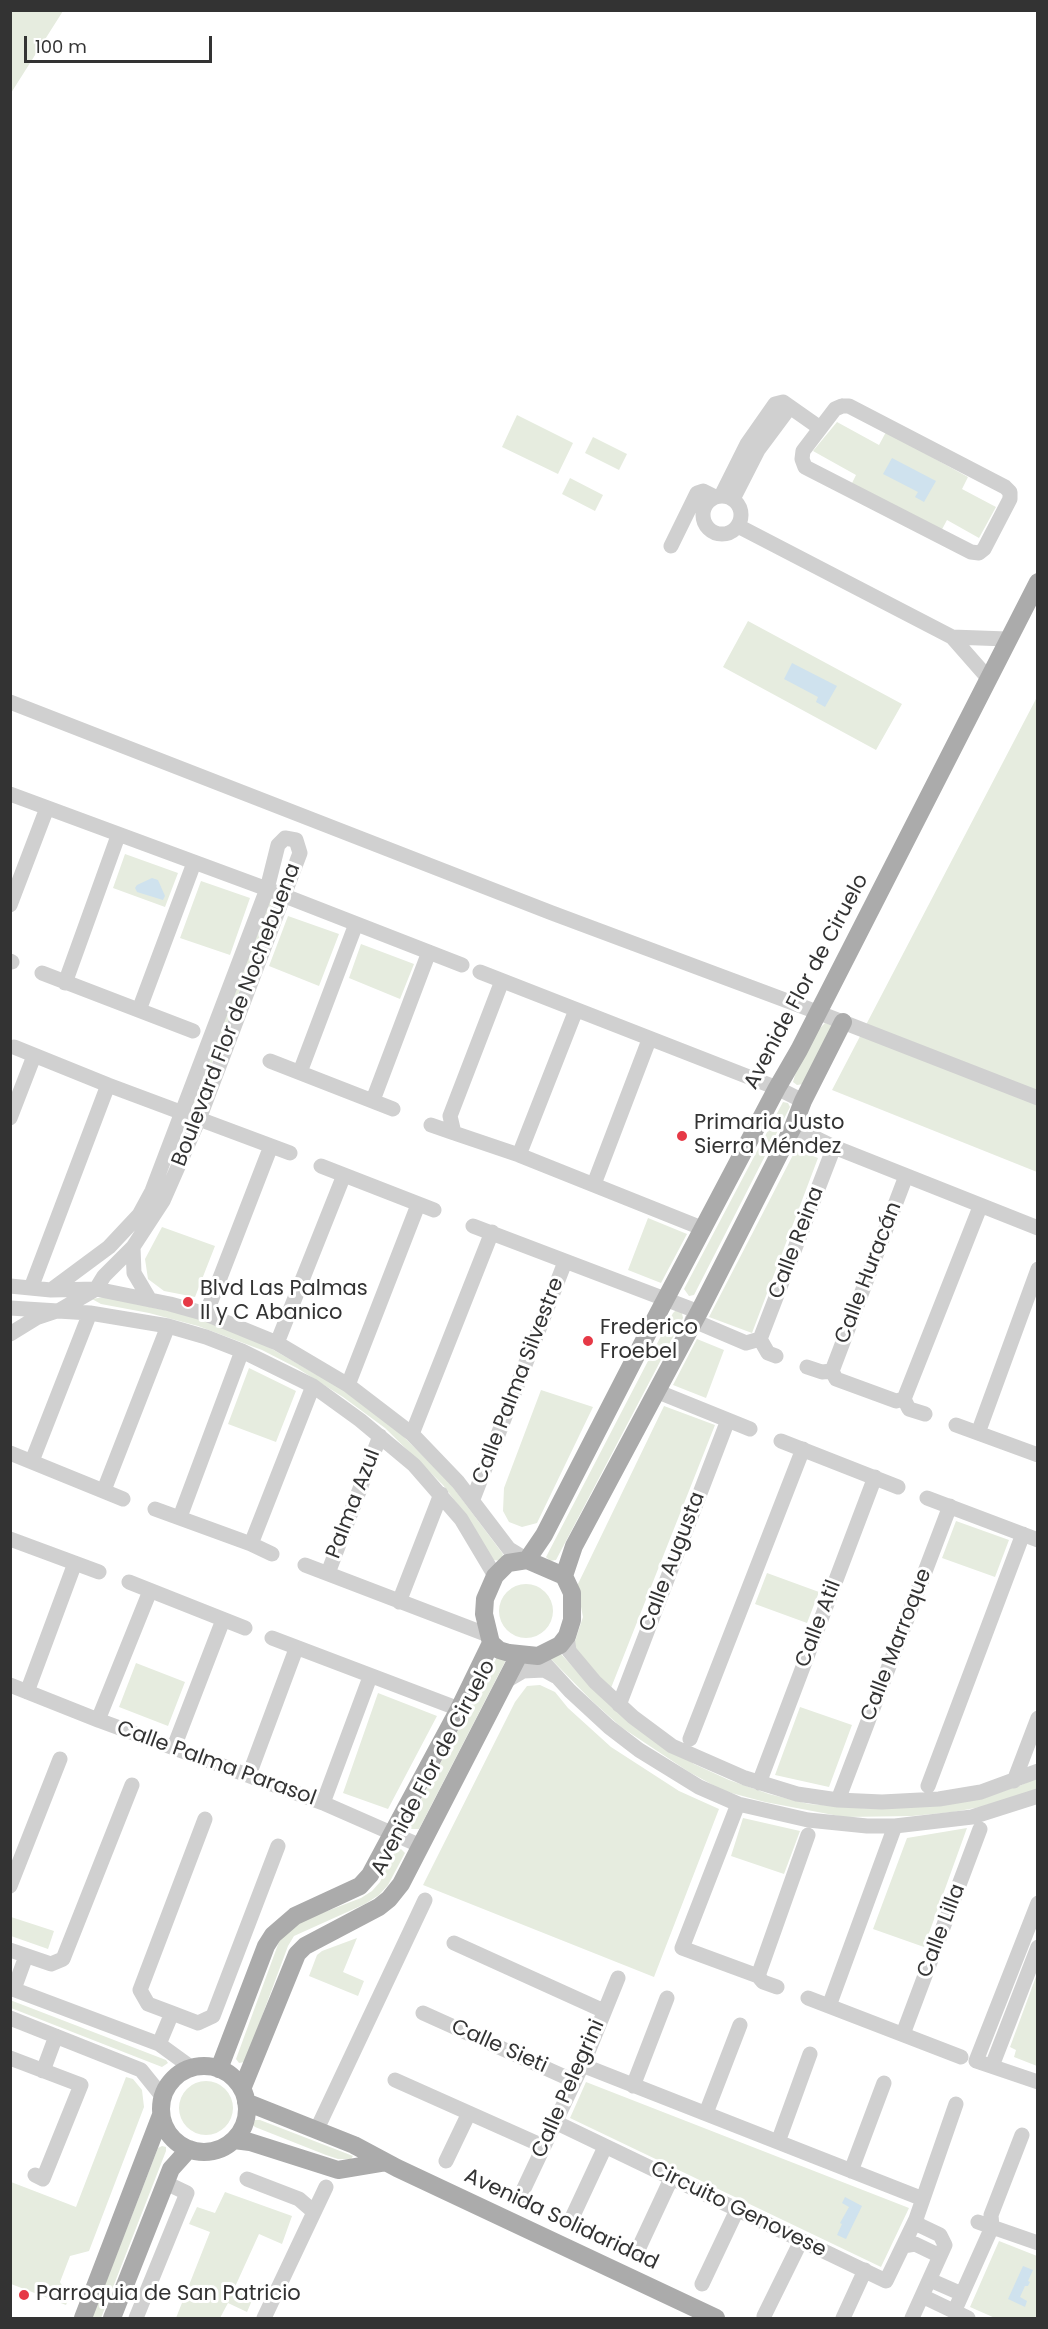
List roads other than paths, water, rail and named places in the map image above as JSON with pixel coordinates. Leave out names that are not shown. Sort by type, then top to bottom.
[{"type":"main road","name":"Avenide Flor de Ciruelo","points":[[527,1560],[544,1535],[649,1331],[799,1050],[1038,582]]},
{"type":"main road","points":[[564,1576],[574,1546],[793,1127],[803,1101],[843,1022]]},
{"type":"main road","points":[[527,1560],[564,1576],[572,1593],[573,1606],[567,1636],[560,1645],[538,1656],[499,1650],[490,1639],[484,1614],[485,1599],[495,1576],[508,1563],[527,1560]]},
{"type":"main road","name":"Avenide Flor de Ciruelo","points":[[219,2069],[273,1935],[295,1916],[360,1886],[378,1863],[459,1709],[490,1639]]},
{"type":"main road","name":"Avenide Flor de Ciruelo","points":[[244,2096],[297,1954],[304,1946],[365,1916],[389,1899],[401,1884],[519,1654]]},
{"type":"main road","points":[[82,2319],[162,2115],[162,2096],[170,2083],[180,2073],[205,2066],[219,2069],[236,2081],[244,2096],[244,2123],[234,2140],[211,2151],[189,2149],[171,2136],[162,2115]]},
{"type":"main road","name":"Avenida Solidaridad","points":[[244,2096],[354,2145],[716,2319]]},
{"type":"main road","points":[[234,2140],[250,2142],[338,2169],[386,2162]]},
{"type":"main road","points":[[112,2319],[172,2186],[171,2169],[189,2149]]},
{"type":"street","points":[[671,546],[697,492],[703,491],[723,497],[740,509],[738,526],[733,531],[716,534],[706,527],[702,516],[703,510],[705,504],[723,497],[747,444],[775,405],[783,402],[820,429]]},
{"type":"street","points":[[849,406],[1005,487],[1010,492],[1010,499],[984,549],[979,553],[971,552],[805,466],[802,459],[803,451],[820,429],[835,409],[849,406]]},
{"type":"street","points":[[738,526],[952,637],[988,678]]},
{"type":"street","points":[[952,637],[1007,639]]},
{"type":"street","points":[[10,702],[552,913],[1038,1098]]},
{"type":"street","points":[[10,794],[462,965]]},
{"type":"street","points":[[10,905],[47,808]]},
{"type":"street","points":[[285,838],[289,810]]},
{"type":"street","points":[[65,983],[118,836]]},
{"type":"street","name":"Boulevard Flor de Nochebuena","points":[[10,1334],[36,1318],[60,1310],[96,1289],[104,1276],[133,1247],[164,1201],[289,898],[300,853],[296,840],[285,838],[278,845],[260,887],[152,1191],[139,1215],[109,1247],[51,1290],[13,1310]]},
{"type":"street","points":[[138,1010],[194,863]]},
{"type":"street","points":[[300,1072],[356,924]]},
{"type":"street","points":[[373,1100],[429,952]]},
{"type":"street","points":[[480,972],[649,1040],[777,1088],[803,1101]]},
{"type":"street","points":[[42,973],[193,1031]]},
{"type":"street","points":[[454,1133],[450,1116],[502,981]]},
{"type":"street","points":[[519,1155],[576,1010]]},
{"type":"street","points":[[594,1184],[649,1040]]},
{"type":"street","points":[[15,1047],[108,1085],[290,1153]]},
{"type":"street","points":[[10,1118],[34,1056]]},
{"type":"street","points":[[270,1060],[393,1109]]},
{"type":"street","points":[[31,1288],[49,1257],[108,1085]]},
{"type":"street","points":[[431,1125],[519,1155],[704,1230]]},
{"type":"street","points":[[793,1127],[834,1147],[1038,1228]]},
{"type":"street","points":[[206,1314],[271,1146]]},
{"type":"street","name":"Calle Reina","points":[[760,1339],[834,1147]]},
{"type":"street","points":[[321,1166],[434,1210]]},
{"type":"street","points":[[277,1343],[344,1175]]},
{"type":"street","name":"Calle Huracán","points":[[906,1176],[832,1371],[836,1379],[896,1401],[904,1399],[909,1409],[925,1414]]},
{"type":"street","points":[[348,1385],[418,1204]]},
{"type":"street","points":[[904,1399],[981,1207]]},
{"type":"street","name":"Calle Palma Silvestre","points":[[473,1226],[667,1300],[695,1316]]},
{"type":"street","points":[[412,1434],[492,1233]]},
{"type":"street","points":[[133,1247],[134,1273],[150,1300]]},
{"type":"street","name":"Calle Palma Silvestre","points":[[473,1499],[565,1262]]},
{"type":"street","points":[[978,1433],[1038,1269]]},
{"type":"street","points":[[10,1286],[51,1290],[96,1289],[150,1300],[206,1314],[277,1343],[348,1385],[412,1434],[473,1499],[509,1549],[527,1560]]},
{"type":"street","points":[[13,1310],[60,1310],[90,1313],[168,1326],[242,1351],[313,1386],[380,1436],[414,1465],[461,1519],[495,1576]]},
{"type":"street","points":[[32,1461],[90,1313]]},
{"type":"street","points":[[695,1316],[746,1343],[760,1339],[768,1353],[776,1356]]},
{"type":"street","points":[[104,1490],[168,1326]]},
{"type":"street","points":[[180,1517],[242,1351]]},
{"type":"street","name":"Calle Huracán","points":[[807,1367],[822,1372],[832,1371]]},
{"type":"street","points":[[251,1544],[313,1386]]},
{"type":"street","points":[[656,1391],[750,1429]]},
{"type":"street","name":"Calle Augusta","points":[[619,1705],[728,1420]]},
{"type":"street","points":[[956,1425],[1038,1455]]},
{"type":"street","name":"Palma Azul","points":[[328,1573],[380,1436]]},
{"type":"street","points":[[781,1441],[898,1486]]},
{"type":"street","points":[[690,1739],[803,1449]]},
{"type":"street","points":[[10,1453],[123,1499]]},
{"type":"street","name":"Calle Atil","points":[[761,1777],[875,1477]]},
{"type":"street","points":[[399,1602],[441,1494]]},
{"type":"street","points":[[927,1498],[1030,1537],[927,1786]]},
{"type":"street","name":"Calle Marroque","points":[[838,1800],[950,1506]]},
{"type":"street","points":[[155,1509],[272,1554]]},
{"type":"street","points":[[10,1539],[99,1572]]},
{"type":"street","points":[[27,1692],[75,1563]]},
{"type":"street","name":"Palma Azul","points":[[305,1565],[490,1639]]},
{"type":"street","points":[[129,1582],[245,1628]]},
{"type":"street","points":[[98,1720],[150,1591]]},
{"type":"street","points":[[174,1747],[223,1620]]},
{"type":"street","points":[[567,1636],[569,1651],[595,1682],[619,1705],[672,1746],[707,1762],[761,1777],[797,1794],[838,1800],[882,1802],[939,1799],[981,1792],[1038,1771]]},
{"type":"street","points":[[272,1638],[459,1709]]},
{"type":"street","points":[[249,1775],[296,1649]]},
{"type":"street","points":[[538,1656],[609,1727],[639,1750],[735,1810],[816,1821],[896,1826],[972,1817],[1038,1796]]},
{"type":"street","points":[[506,1681],[523,1671],[544,1670],[558,1678]]},
{"type":"street","points":[[323,1803],[370,1677]]},
{"type":"street","name":"Calle Palma Parasol","points":[[10,1685],[323,1803],[421,1846]]},
{"type":"street","points":[[1014,1781],[1038,1718]]},
{"type":"street","points":[[10,1886],[60,1759]]},
{"type":"street","points":[[10,1950],[51,1964],[63,1959],[132,1785]]},
{"type":"street","points":[[735,1810],[682,1948],[758,1976],[763,1982],[777,1987]]},
{"type":"street","points":[[205,1819],[140,1990],[148,2004],[198,2023],[213,2016],[278,1846]]},
{"type":"street","points":[[829,2006],[896,1826]]},
{"type":"street","name":"Calle Lilla","points":[[903,2034],[980,1829]]},
{"type":"street","points":[[758,1976],[808,1835]]},
{"type":"street","points":[[317,2129],[425,1900]]},
{"type":"street","points":[[969,2059],[1038,1903]]},
{"type":"street","points":[[454,1943],[604,2011]]},
{"type":"street","points":[[992,2066],[1038,1947]]},
{"type":"street","points":[[26,1956],[12,1988],[159,2044],[192,2068]]},
{"type":"street","name":"Calle Pelegrini","points":[[519,2199],[582,2065],[618,1978]]},
{"type":"street","points":[[633,2086],[667,1998]]},
{"type":"street","points":[[808,1998],[969,2059],[1038,2082]]},
{"type":"street","points":[[159,2044],[172,2013]]},
{"type":"street","name":"Calle Sieti","points":[[423,2013],[574,2080]]},
{"type":"street","points":[[10,2018],[141,2070],[162,2096]]},
{"type":"street","points":[[706,2113],[740,2025]]},
{"type":"street","points":[[43,2071],[56,2036]]},
{"type":"street","points":[[11,2053],[43,2071],[83,2080],[43,2179],[35,2175]]},
{"type":"street","points":[[778,2142],[810,2054]]},
{"type":"street","points":[[582,2065],[923,2199]]},
{"type":"street","points":[[395,2080],[543,2146]]},
{"type":"street","points":[[851,2170],[884,2083]]},
{"type":"street","name":"Circuito Genovese","points":[[555,2122],[886,2281],[909,2245],[919,2223],[923,2199],[956,2104]]},
{"type":"street","points":[[446,2162],[469,2113]]},
{"type":"street","points":[[954,2312],[962,2295],[985,2224],[991,2215],[1022,2135]]},
{"type":"street","points":[[570,2222],[605,2147]]},
{"type":"street","points":[[247,2179],[299,2199],[314,2212]]},
{"type":"street","points":[[636,2254],[671,2179]]},
{"type":"street","points":[[136,2319],[187,2193],[172,2186]]},
{"type":"street","points":[[264,2319],[326,2187]]},
{"type":"street","points":[[702,2284],[737,2210]]},
{"type":"street","points":[[919,2223],[940,2235],[945,2245],[930,2280],[912,2319],[922,2296],[930,2280]]},
{"type":"street","points":[[985,2224],[1038,2243]]},
{"type":"street","points":[[764,2316],[801,2241]]},
{"type":"street","points":[[909,2245],[940,2256]]},
{"type":"street","points":[[843,2319],[865,2270]]},
{"type":"street","points":[[930,2280],[962,2295]]},
{"type":"street","points":[[922,2296],[968,2319]]},
{"type":"water","points":[[892,458],[936,481],[924,502],[915,497],[918,492],[883,474]]},
{"type":"water","points":[[792,663],[837,686],[825,707],[816,702],[818,697],[784,679]]},
{"type":"water","points":[[152,878],[158,880],[165,896],[163,900],[137,892],[135,888]]},
{"type":"water","points":[[845,2197],[862,2206],[846,2239],[837,2235],[842,2224],[840,2223],[849,2207],[842,2203]]},
{"type":"water","points":[[1023,2266],[1033,2270],[1028,2281],[1030,2282],[1028,2286],[1025,2286],[1020,2297],[1027,2301],[1025,2307],[1008,2299]]},
{"type":"place","name":"Primaria Justo Sierra Méndez","points":[[682,1136]]},
{"type":"place","name":"Blvd Las Palmas II y C Abanico","points":[[188,1302]]},
{"type":"place","name":"Frederico Froebel","points":[[588,1341]]},
{"type":"place","name":"Parroquia de San Patricio","points":[[24,2295]]}]
